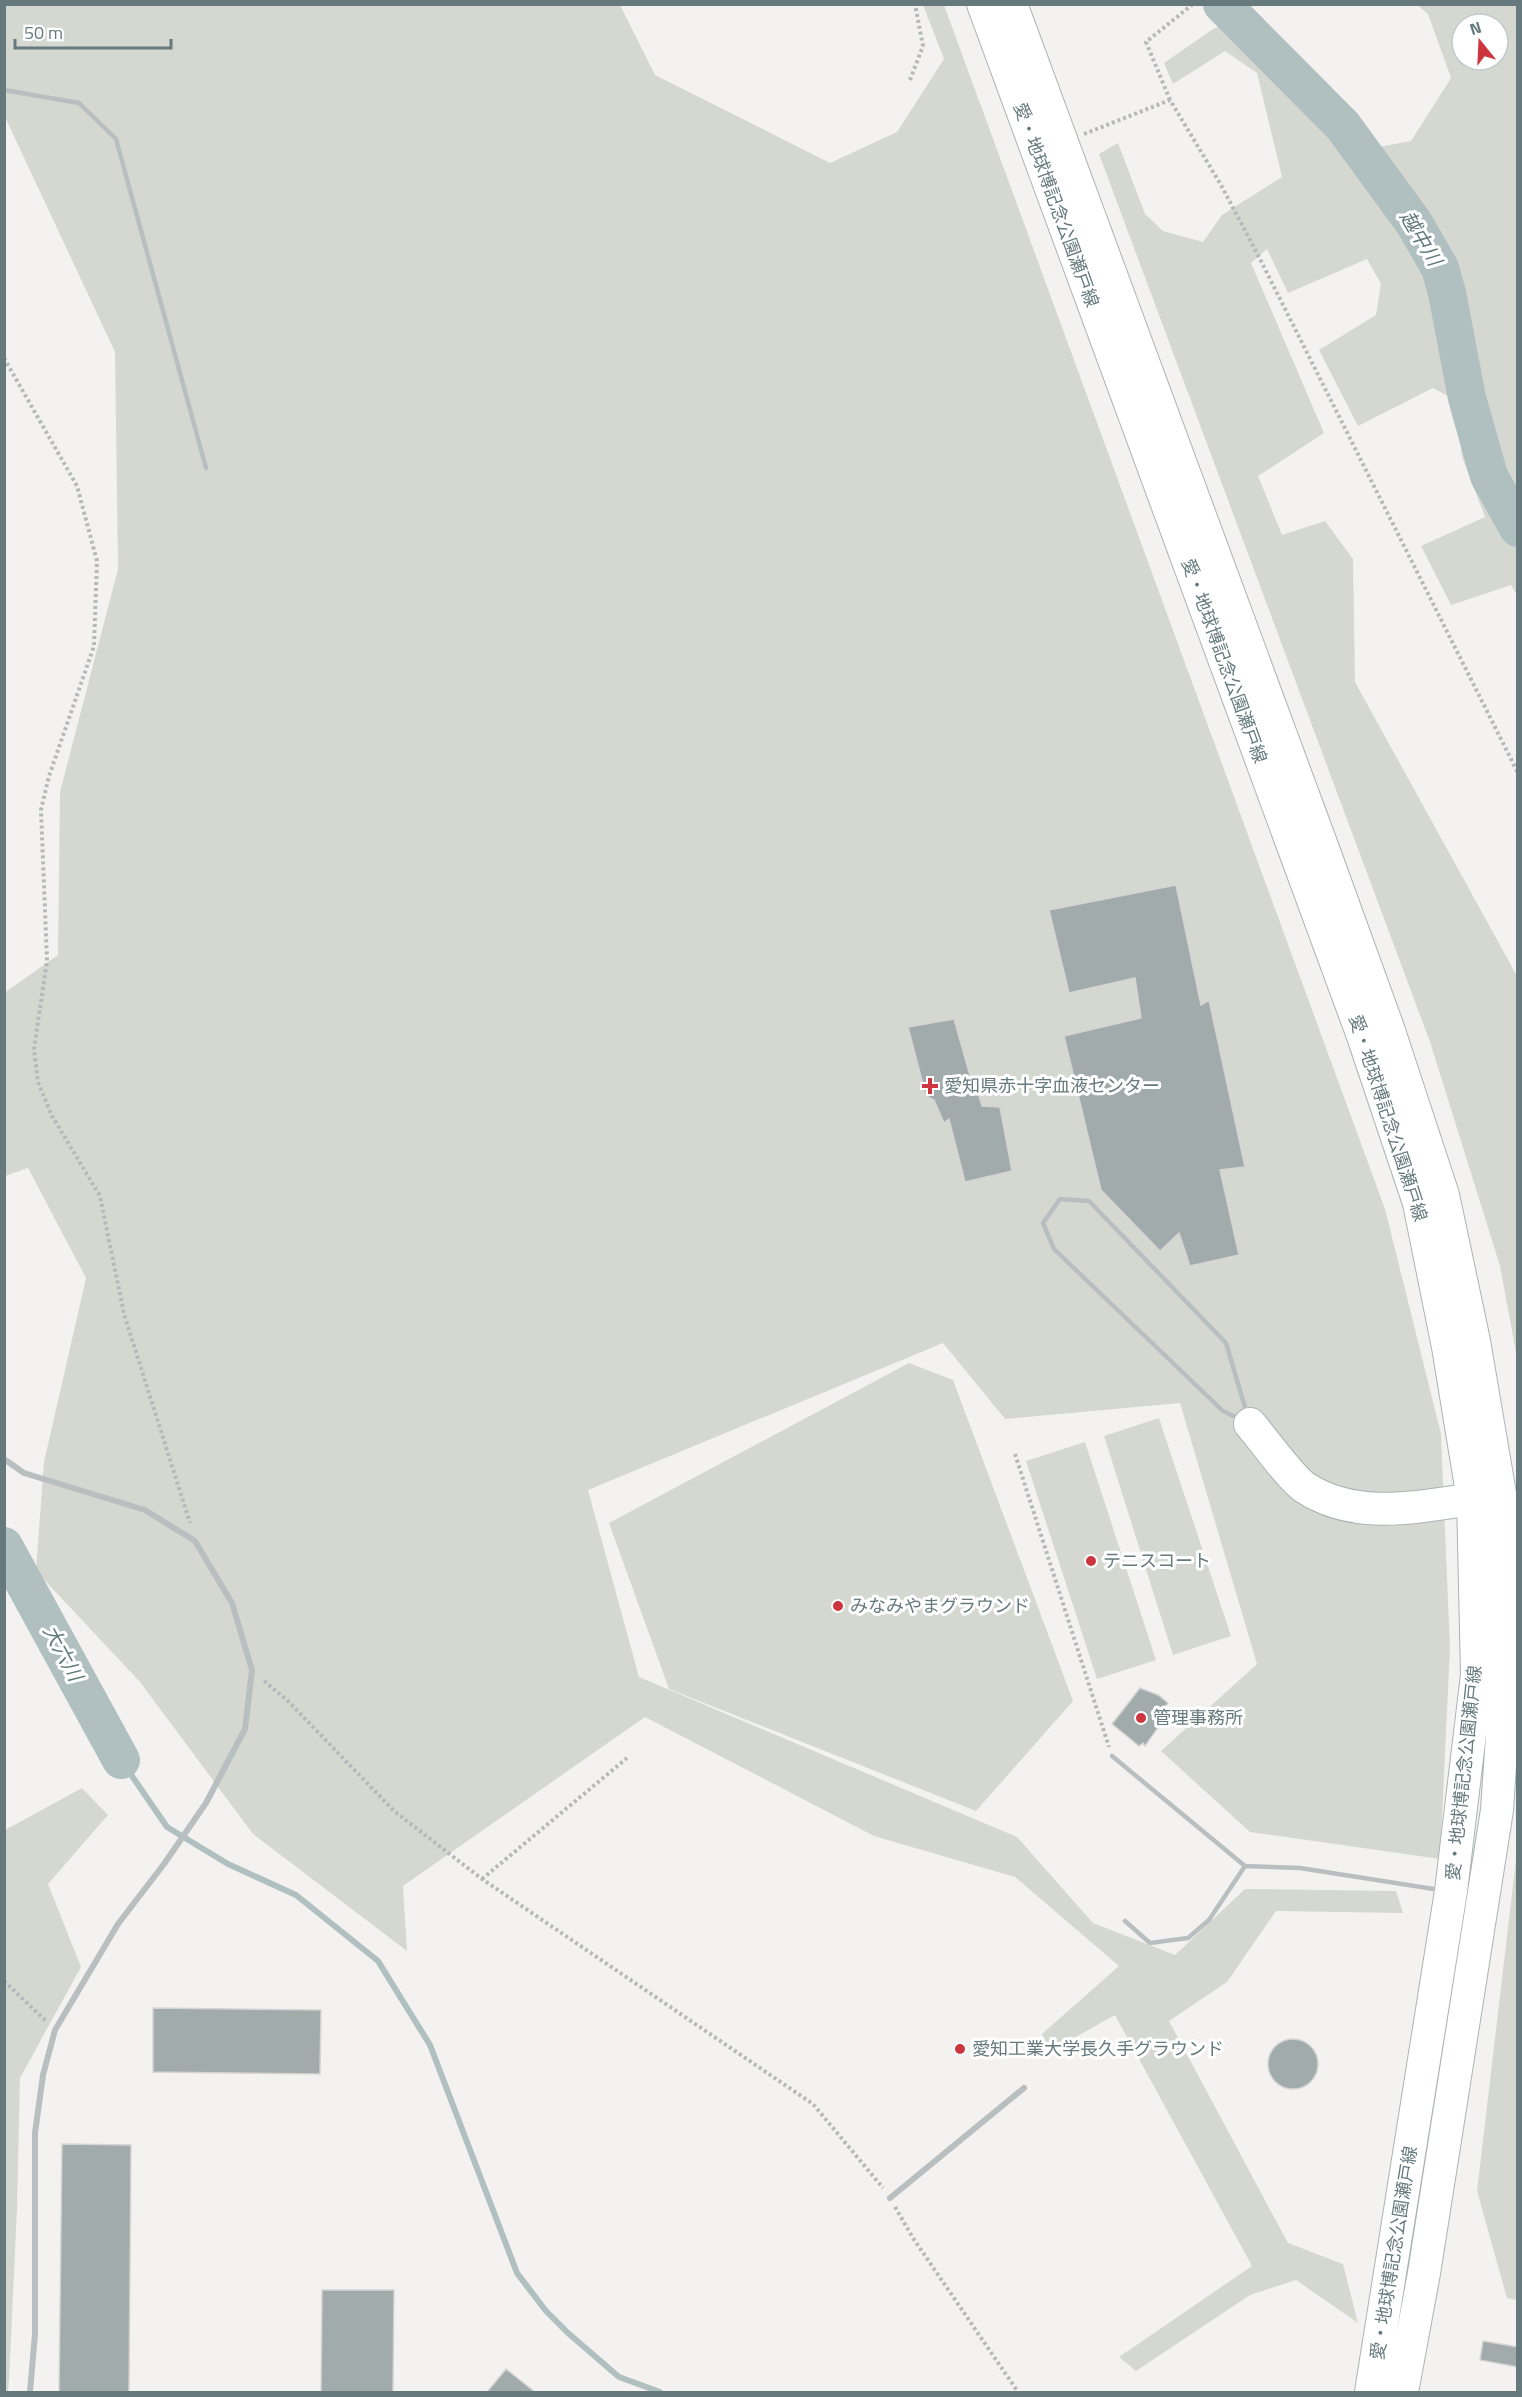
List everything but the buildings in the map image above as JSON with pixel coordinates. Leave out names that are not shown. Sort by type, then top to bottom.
[{"type":"main road","name":"愛・地球博記念公園瀬戸線","points":[[983,4],[1359,1025],[1419,1203],[1449,1347],[1491,1496],[1477,1675],[1451,1892],[1371,2392]]},
{"type":"main road","name":"愛・地球博記念公園瀬戸線","points":[[1011,4],[1388,1029],[1443,1195],[1474,1341],[1491,1496],[1505,1579],[1506,1677],[1497,1810],[1424,2273],[1402,2392]]},
{"type":"main road","points":[[1250,1424],[1303,1486],[1342,1505],[1400,1510],[1491,1496]]},
{"type":"street","points":[[4,1458],[24,1473],[145,1510],[195,1541],[232,1603],[252,1670],[245,1729],[206,1803],[164,1864],[118,1924],[55,2030],[43,2075],[35,2133],[35,2334],[30,2392]]},
{"type":"street","points":[[890,2198],[1024,2088]]},
{"type":"lane","points":[[4,90],[79,104],[116,139],[206,468]]},
{"type":"lane","points":[[1060,1199],[1089,1201],[1226,1343],[1250,1424],[1223,1411],[1054,1249],[1043,1223],[1060,1199]]},
{"type":"lane","points":[[1112,1756],[1245,1866],[1300,1868],[1451,1892]]},
{"type":"lane","points":[[1125,1921],[1150,1943],[1188,1938],[1209,1920],[1245,1866]]},
{"type":"path","points":[[910,80],[923,46],[915,4]]},
{"type":"path","points":[[1193,4],[1146,42],[1170,100],[1221,185],[1260,259],[1518,772]]},
{"type":"path","points":[[1062,143],[1170,100]]},
{"type":"path","points":[[4,358],[77,486],[97,561],[94,646],[50,776],[41,810],[47,962],[34,1049],[38,1082],[52,1116],[100,1196],[124,1314],[195,1541]]},
{"type":"path","points":[[1015,1454],[1112,1756]]},
{"type":"path","points":[[252,1670],[287,1700],[394,1811],[482,1879],[813,2103],[890,2198],[913,2238],[1018,2392]]},
{"type":"path","points":[[482,1879],[627,1758]]},
{"type":"path","points":[[4,1981],[55,2030]]},
{"type":"shaded area","points":[[5,5],[620,5],[655,75],[830,163],[897,132],[944,59],[923,5],[944,5],[1385,1209],[1441,1434],[1450,1648],[1440,1859],[1250,1832],[1161,1751],[1257,1664],[1180,1403],[1005,1419],[943,1343],[588,1490],[639,1677],[1017,1837],[1093,1923],[1175,1955],[1245,1889],[1396,1891],[1403,1913],[1276,1911],[1227,1982],[1169,2021],[1288,2243],[1343,2264],[1358,2323],[1296,2280],[1250,2295],[1136,2371],[1119,2357],[1252,2266],[1115,2015],[1051,2051],[1042,2034],[1119,1966],[1015,1877],[874,1836],[645,1717],[403,1886],[407,1951],[253,1834],[140,1682],[36,1571],[44,1462],[86,1278],[28,1168],[5,1176],[4,993],[58,955],[60,792],[118,569],[115,352],[5,117]]},
{"type":"shaded area","points":[[1417,5],[1517,5],[1517,595],[1511,585],[1451,605],[1421,546],[1485,517],[1462,457],[1455,400],[1433,388],[1358,426],[1319,350],[1376,315],[1381,284],[1367,259],[1288,293],[1267,249],[1251,263],[1324,433],[1258,476],[1282,535],[1325,521],[1353,559],[1355,682],[1517,976],[1517,1358],[1500,1266],[1430,1042],[1099,154],[1118,143],[1145,214],[1163,231],[1203,242],[1222,215],[1282,177],[1257,73],[1225,51],[1173,84],[1164,63],[1213,29],[1231,22],[1351,152],[1411,141],[1451,78],[1428,14]]},
{"type":"shaded area","name":"みなみやまグラウンド","points":[[909,1363],[953,1380],[1073,1701],[976,1811],[669,1689],[609,1523]]},
{"type":"shaded area","points":[[1159,1418],[1231,1636],[1173,1655],[1104,1436]]},
{"type":"shaded area","name":"テニスコート","points":[[1085,1442],[1156,1660],[1097,1679],[1026,1461]]},
{"type":"shaded area","points":[[82,1788],[108,1815],[48,1884],[81,1967],[20,2078],[9,2381],[8,2392],[5,2392],[5,1830]]},
{"type":"shaded area","points":[[1517,1851],[1517,2300],[1507,2298],[1477,2191]]},
{"type":"waterway","name":"越中川","points":[[1222,4],[1343,126],[1414,223],[1440,268],[1467,398],[1489,476],[1518,528]]},
{"type":"waterway","name":"大六川","points":[[4,1546],[121,1760]]},
{"type":"waterway","points":[[121,1760],[167,1827],[228,1864],[296,1895],[378,1961],[430,2045],[517,2273],[546,2311],[619,2377],[660,2392]]},
{"type":"place","name":"愛知県赤十字血液センター","points":[[930,1086]]},
{"type":"place","name":"テニスコート","points":[[1091,1561]]},
{"type":"place","name":"みなみやまグラウンド","points":[[838,1606]]},
{"type":"place","name":"管理事務所","points":[[1141,1718]]},
{"type":"place","name":"愛知工業大学長久手グラウンド","points":[[960,2049]]}]
